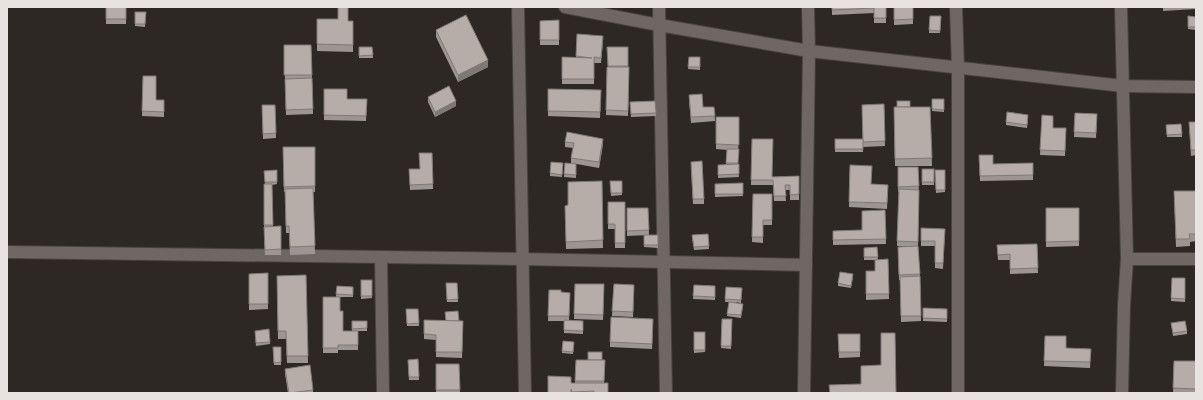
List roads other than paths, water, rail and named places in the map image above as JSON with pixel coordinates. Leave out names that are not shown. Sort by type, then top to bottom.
[{"type":"street","points":[[518,7],[525,393]]},
{"type":"street","points":[[565,7],[809,51],[1123,86],[1196,87]]},
{"type":"street","points":[[659,7],[666,393]]},
{"type":"street","points":[[804,393],[809,51],[808,7]]},
{"type":"street","points":[[956,7],[958,68],[958,393]]},
{"type":"street","points":[[1121,7],[1127,259],[1124,305],[1122,393]]},
{"type":"street","points":[[7,252],[522,259],[806,265]]},
{"type":"street","points":[[381,257],[383,393]]},
{"type":"street","points":[[1127,259],[1196,258]]}]
